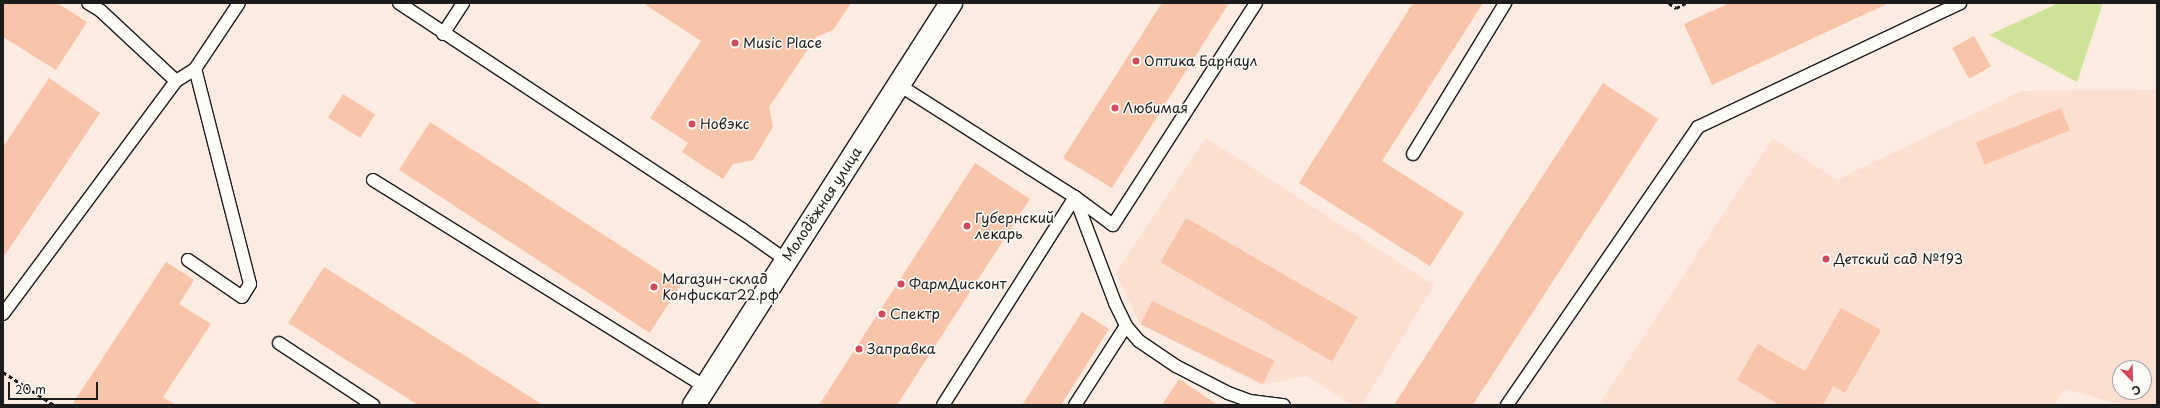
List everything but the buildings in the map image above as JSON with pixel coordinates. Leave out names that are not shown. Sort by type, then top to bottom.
[{"type":"street","name":"Молодёжная улица","points":[[699,396],[951,3]]},
{"type":"lane","points":[[88,3],[101,11],[176,81]]},
{"type":"lane","points":[[3,314],[176,81],[195,69],[240,3]]},
{"type":"lane","points":[[399,3],[443,34],[742,229],[786,260]]},
{"type":"lane","points":[[443,34],[463,3]]},
{"type":"lane","points":[[899,85],[1075,197],[1114,225],[1256,3]]},
{"type":"lane","points":[[1413,154],[1505,3]]},
{"type":"lane","points":[[1507,405],[1698,127],[1960,3]]},
{"type":"lane","points":[[188,260],[242,297],[250,284],[195,69]]},
{"type":"lane","points":[[373,180],[699,396]]},
{"type":"lane","points":[[1075,197],[1126,326],[1139,341],[1176,366],[1228,393],[1250,401],[1284,405]]},
{"type":"lane","points":[[943,405],[1075,197]]},
{"type":"lane","points":[[1075,405],[1126,326]]},
{"type":"lane","points":[[280,343],[373,405]]},
{"type":"path","points":[[1669,3],[1676,8],[1686,3]]},
{"type":"path","points":[[3,372],[54,405]]},
{"type":"shaded area","points":[[2157,90],[2157,405],[2124,405],[2065,389],[2054,405],[1599,405],[1773,138],[1837,180],[2021,91]]},
{"type":"shaded area","points":[[1206,138],[1434,285],[1362,405],[1352,405],[1307,376],[1262,385],[1141,325],[1116,273]]},
{"type":"green space","points":[[2059,3],[2103,3],[2077,82],[1989,35]]},
{"type":"place","name":"Music Place","points":[[735,43]]},
{"type":"place","name":"Оптика Барнаул","points":[[1136,61]]},
{"type":"place","name":"Любимая","points":[[1115,108]]},
{"type":"place","name":"Новэкс","points":[[692,124]]},
{"type":"place","name":"Губернский лекарь","points":[[967,226]]},
{"type":"place","name":"Детский сад №193","points":[[1826,259]]},
{"type":"place","name":"ФармДисконт","points":[[901,284]]},
{"type":"place","name":"Магазин-склад Конфискат22.рф","points":[[654,287]]},
{"type":"place","name":"Спектр","points":[[882,314]]},
{"type":"place","name":"Заправка","points":[[859,349]]}]
